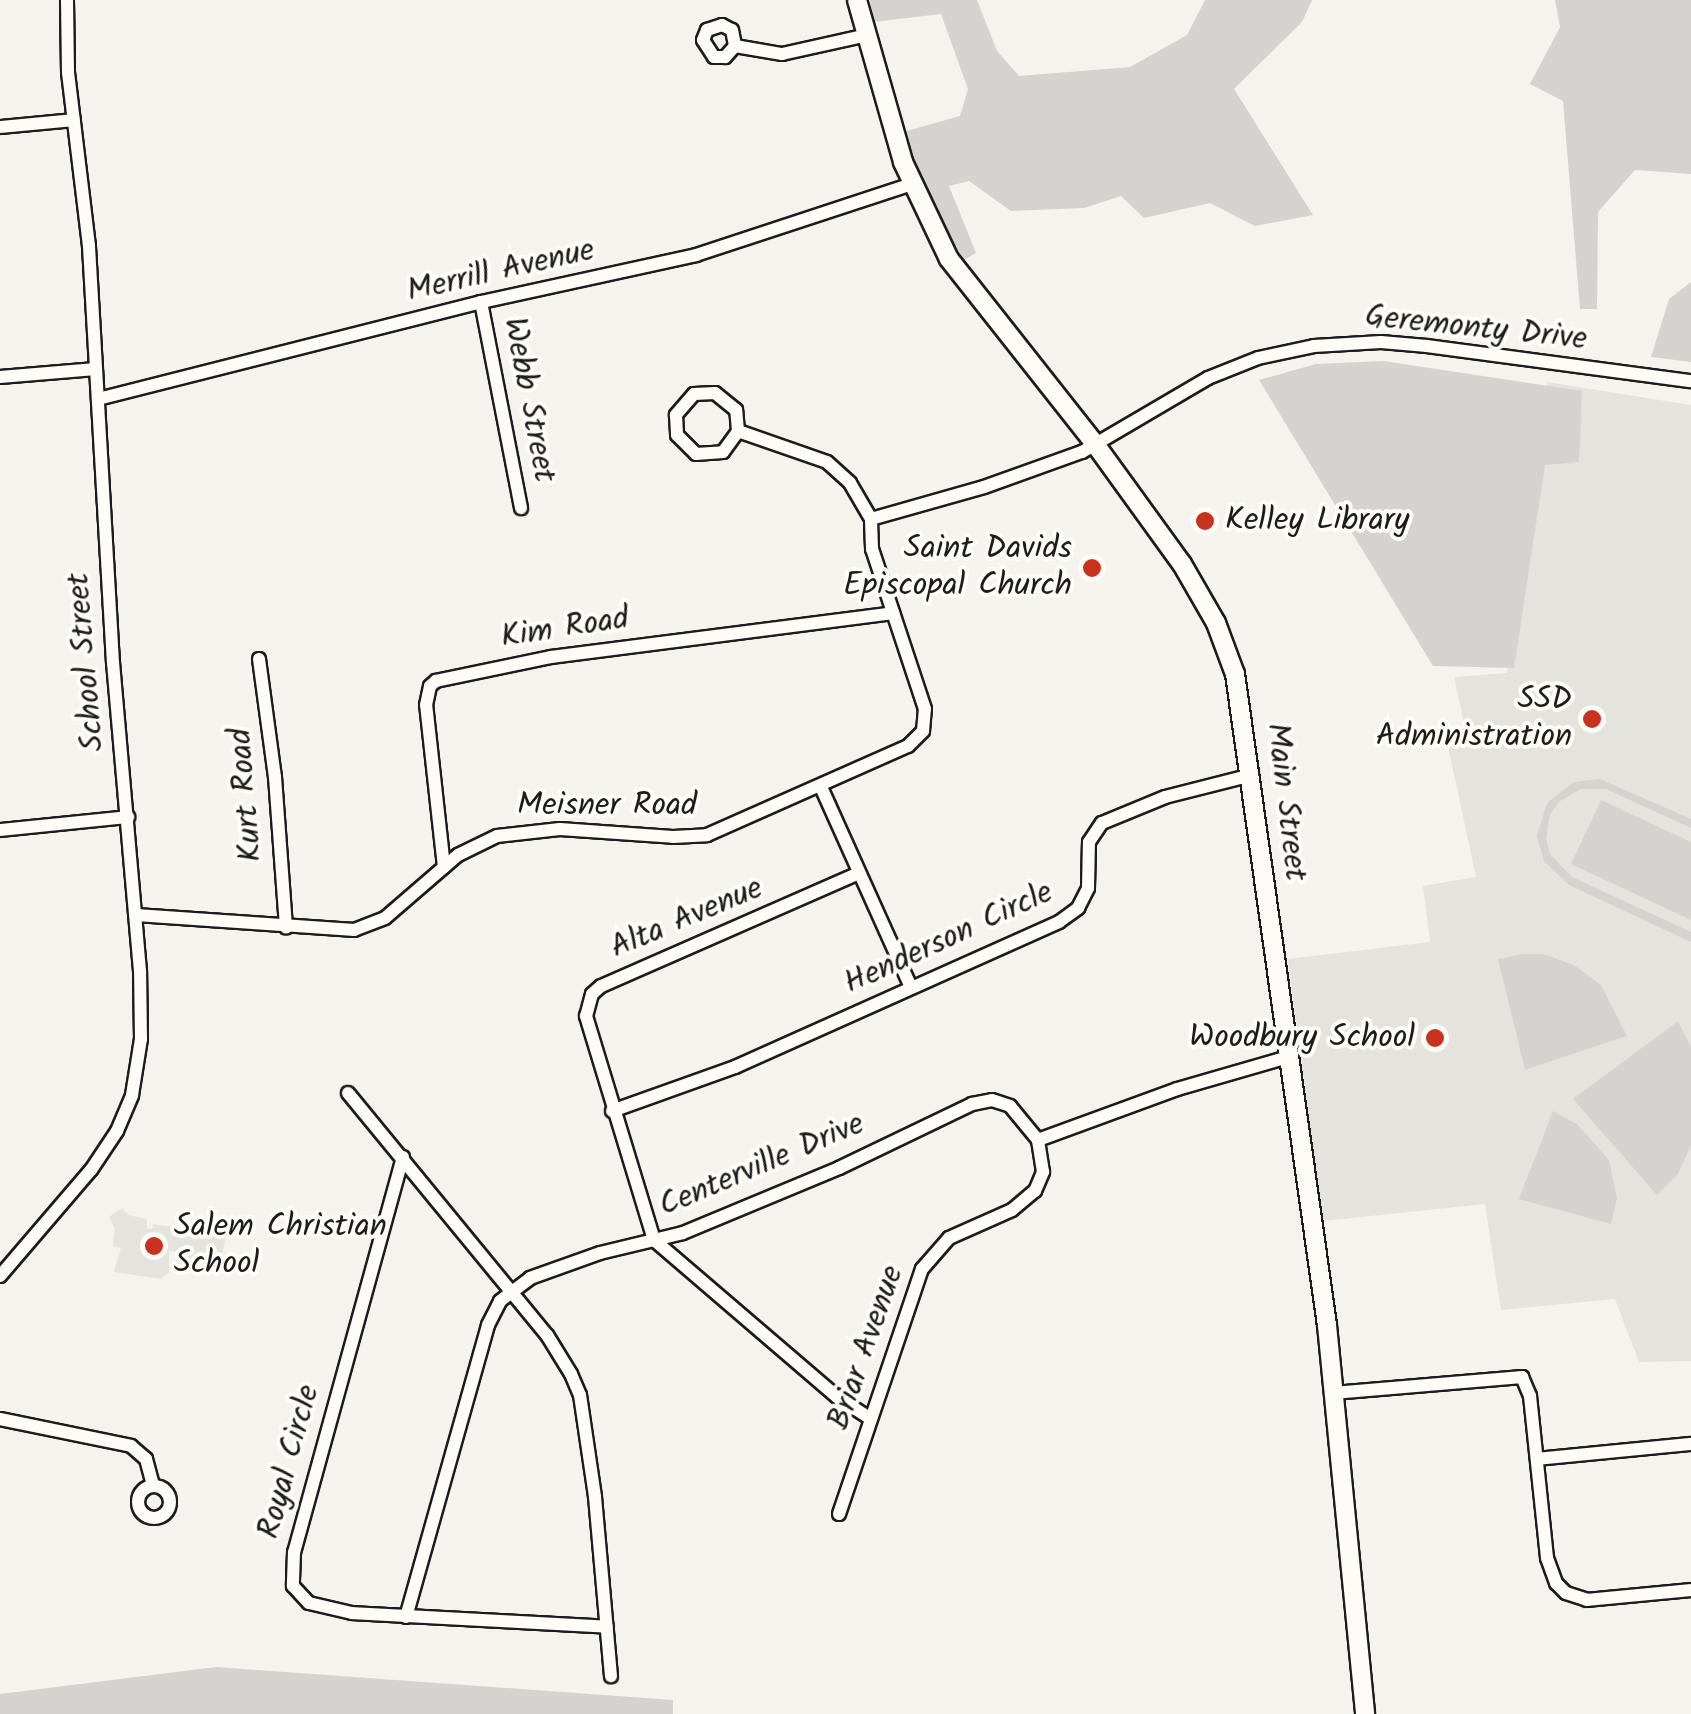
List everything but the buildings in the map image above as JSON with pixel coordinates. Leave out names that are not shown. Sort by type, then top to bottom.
[{"type":"main road","name":"Main Street","points":[[858,0],[912,184],[949,259],[1095,444],[1182,564],[1216,623],[1235,674],[1252,775],[1333,1393],[1365,1714]]},
{"type":"street","name":"School Street","points":[[0,1276],[92,1170],[125,1115],[137,1077],[141,1039],[136,915],[113,663],[89,246],[74,120],[67,0]]},
{"type":"street","points":[[736,46],[782,54],[867,35]]},
{"type":"street","points":[[0,126],[74,120]]},
{"type":"street","name":"Merrill Avenue","points":[[98,399],[481,302],[696,255],[912,184]]},
{"type":"street","name":"Webb Street","points":[[481,302],[521,508]]},
{"type":"street","name":"Geremonty Drive","points":[[871,520],[984,487],[1095,444],[1208,378],[1258,358],[1331,344],[1427,346],[1691,382]]},
{"type":"street","points":[[0,377],[96,369]]},
{"type":"street","points":[[715,393],[732,404],[738,430],[728,448],[702,456],[680,442],[676,415],[694,394],[715,393]]},
{"type":"street","points":[[738,430],[827,462],[850,483],[871,520]]},
{"type":"street","name":"Meisner Road","points":[[136,915],[286,928],[366,928],[395,911],[444,867],[481,842],[525,830],[707,834],[908,746],[923,731],[921,694],[872,549],[871,520]]},
{"type":"street","name":"Kim Road","points":[[444,867],[426,706],[430,686],[436,681],[550,657],[892,613]]},
{"type":"street","name":"Kurt Road","points":[[259,659],[275,777],[286,928]]},
{"type":"street","name":"Henderson Circle","points":[[612,1111],[735,1068],[1059,922],[1078,908],[1088,888],[1089,842],[1102,822],[1166,797],[1252,775]]},
{"type":"street","points":[[821,787],[911,987]]},
{"type":"street","points":[[0,830],[128,817]]},
{"type":"street","name":"Alta Avenue","points":[[654,1240],[586,1016],[592,994],[622,976],[859,873]]},
{"type":"street","points":[[1038,1140],[1177,1090],[1288,1058]]},
{"type":"street","points":[[348,1093],[547,1335],[580,1395],[611,1676]]},
{"type":"street","name":"Centerville Drive","points":[[510,1290],[548,1270],[683,1233],[983,1101],[1010,1106],[1038,1140]]},
{"type":"street","name":"Briar Avenue","points":[[840,1514],[926,1262],[948,1238],[1012,1210],[1035,1191],[1043,1172],[1038,1140]]},
{"type":"street","name":"Royal Circle","points":[[403,1157],[291,1574],[299,1596],[320,1607],[406,1616],[607,1627]]},
{"type":"street","points":[[654,1240],[836,1397],[871,1419]]},
{"type":"street","points":[[406,1616],[484,1337],[496,1306],[510,1290]]},
{"type":"street","points":[[1333,1393],[1520,1375],[1529,1390],[1549,1568],[1560,1588],[1580,1599],[1595,1600],[1691,1590]]},
{"type":"street","points":[[0,1419],[131,1446],[146,1458],[153,1486]]},
{"type":"street","points":[[1536,1459],[1691,1444]]},
{"type":"shaded area","points":[[870,0],[977,0],[997,51],[1019,76],[1130,67],[1187,35],[1205,0],[1312,0],[1302,22],[1234,89],[1313,215],[1255,226],[1210,203],[1144,218],[1121,196],[1084,208],[1011,211],[969,181],[949,186],[976,253],[964,260],[919,181],[903,132],[960,116],[968,89],[941,14],[874,22]]},
{"type":"shaded area","points":[[1555,0],[1691,0],[1691,174],[1635,170],[1598,212],[1597,309],[1580,309],[1563,101],[1530,84],[1560,27]]},
{"type":"shaded area","points":[[1691,282],[1691,362],[1651,357],[1669,299]]},
{"type":"shaded area","points":[[1383,361],[1582,391],[1579,462],[1545,465],[1514,668],[1433,666],[1259,380],[1316,364]]},
{"type":"shaded area","points":[[1547,382],[1691,405],[1691,1361],[1639,1362],[1615,1299],[1501,1310],[1485,1204],[1323,1221],[1288,959],[1430,942],[1423,886],[1476,877],[1448,746],[1468,742],[1454,677],[1507,673]]},
{"type":"shaded area","points":[[1600,779],[1691,819],[1691,828],[1606,789],[1581,789],[1560,801],[1550,814],[1546,838],[1550,854],[1572,877],[1691,932],[1691,942],[1569,885],[1544,861],[1537,836],[1547,803],[1574,782]]},
{"type":"shaded area","points":[[1601,800],[1691,842],[1691,920],[1571,864]]},
{"type":"shaded area","points":[[1543,954],[1574,965],[1601,985],[1627,1036],[1525,1070],[1498,959]]},
{"type":"shaded area","points":[[1678,1021],[1691,1047],[1691,1145],[1678,1174],[1657,1195],[1573,1099]]},
{"type":"shaded area","points":[[1553,1111],[1578,1125],[1609,1160],[1617,1198],[1611,1224],[1519,1199]]},
{"type":"shaded area","points":[[122,1208],[128,1215],[147,1219],[147,1228],[152,1229],[153,1224],[173,1227],[173,1234],[179,1235],[181,1227],[226,1234],[219,1274],[175,1268],[178,1252],[169,1251],[169,1272],[161,1279],[114,1272],[121,1248],[113,1246],[115,1229],[109,1217]]},
{"type":"shaded area","points":[[216,1667],[673,1700],[673,1714],[0,1714],[0,1694]]},
{"type":"place","name":"Kelley Library","points":[[1205,521]]},
{"type":"place","name":"Saint Davids Episcopal Church","points":[[1092,568]]},
{"type":"place","name":"SSD Administration","points":[[1592,719]]},
{"type":"place","name":"Woodbury School","points":[[1435,1038]]},
{"type":"place","name":"Salem Christian School","points":[[154,1246]]}]
